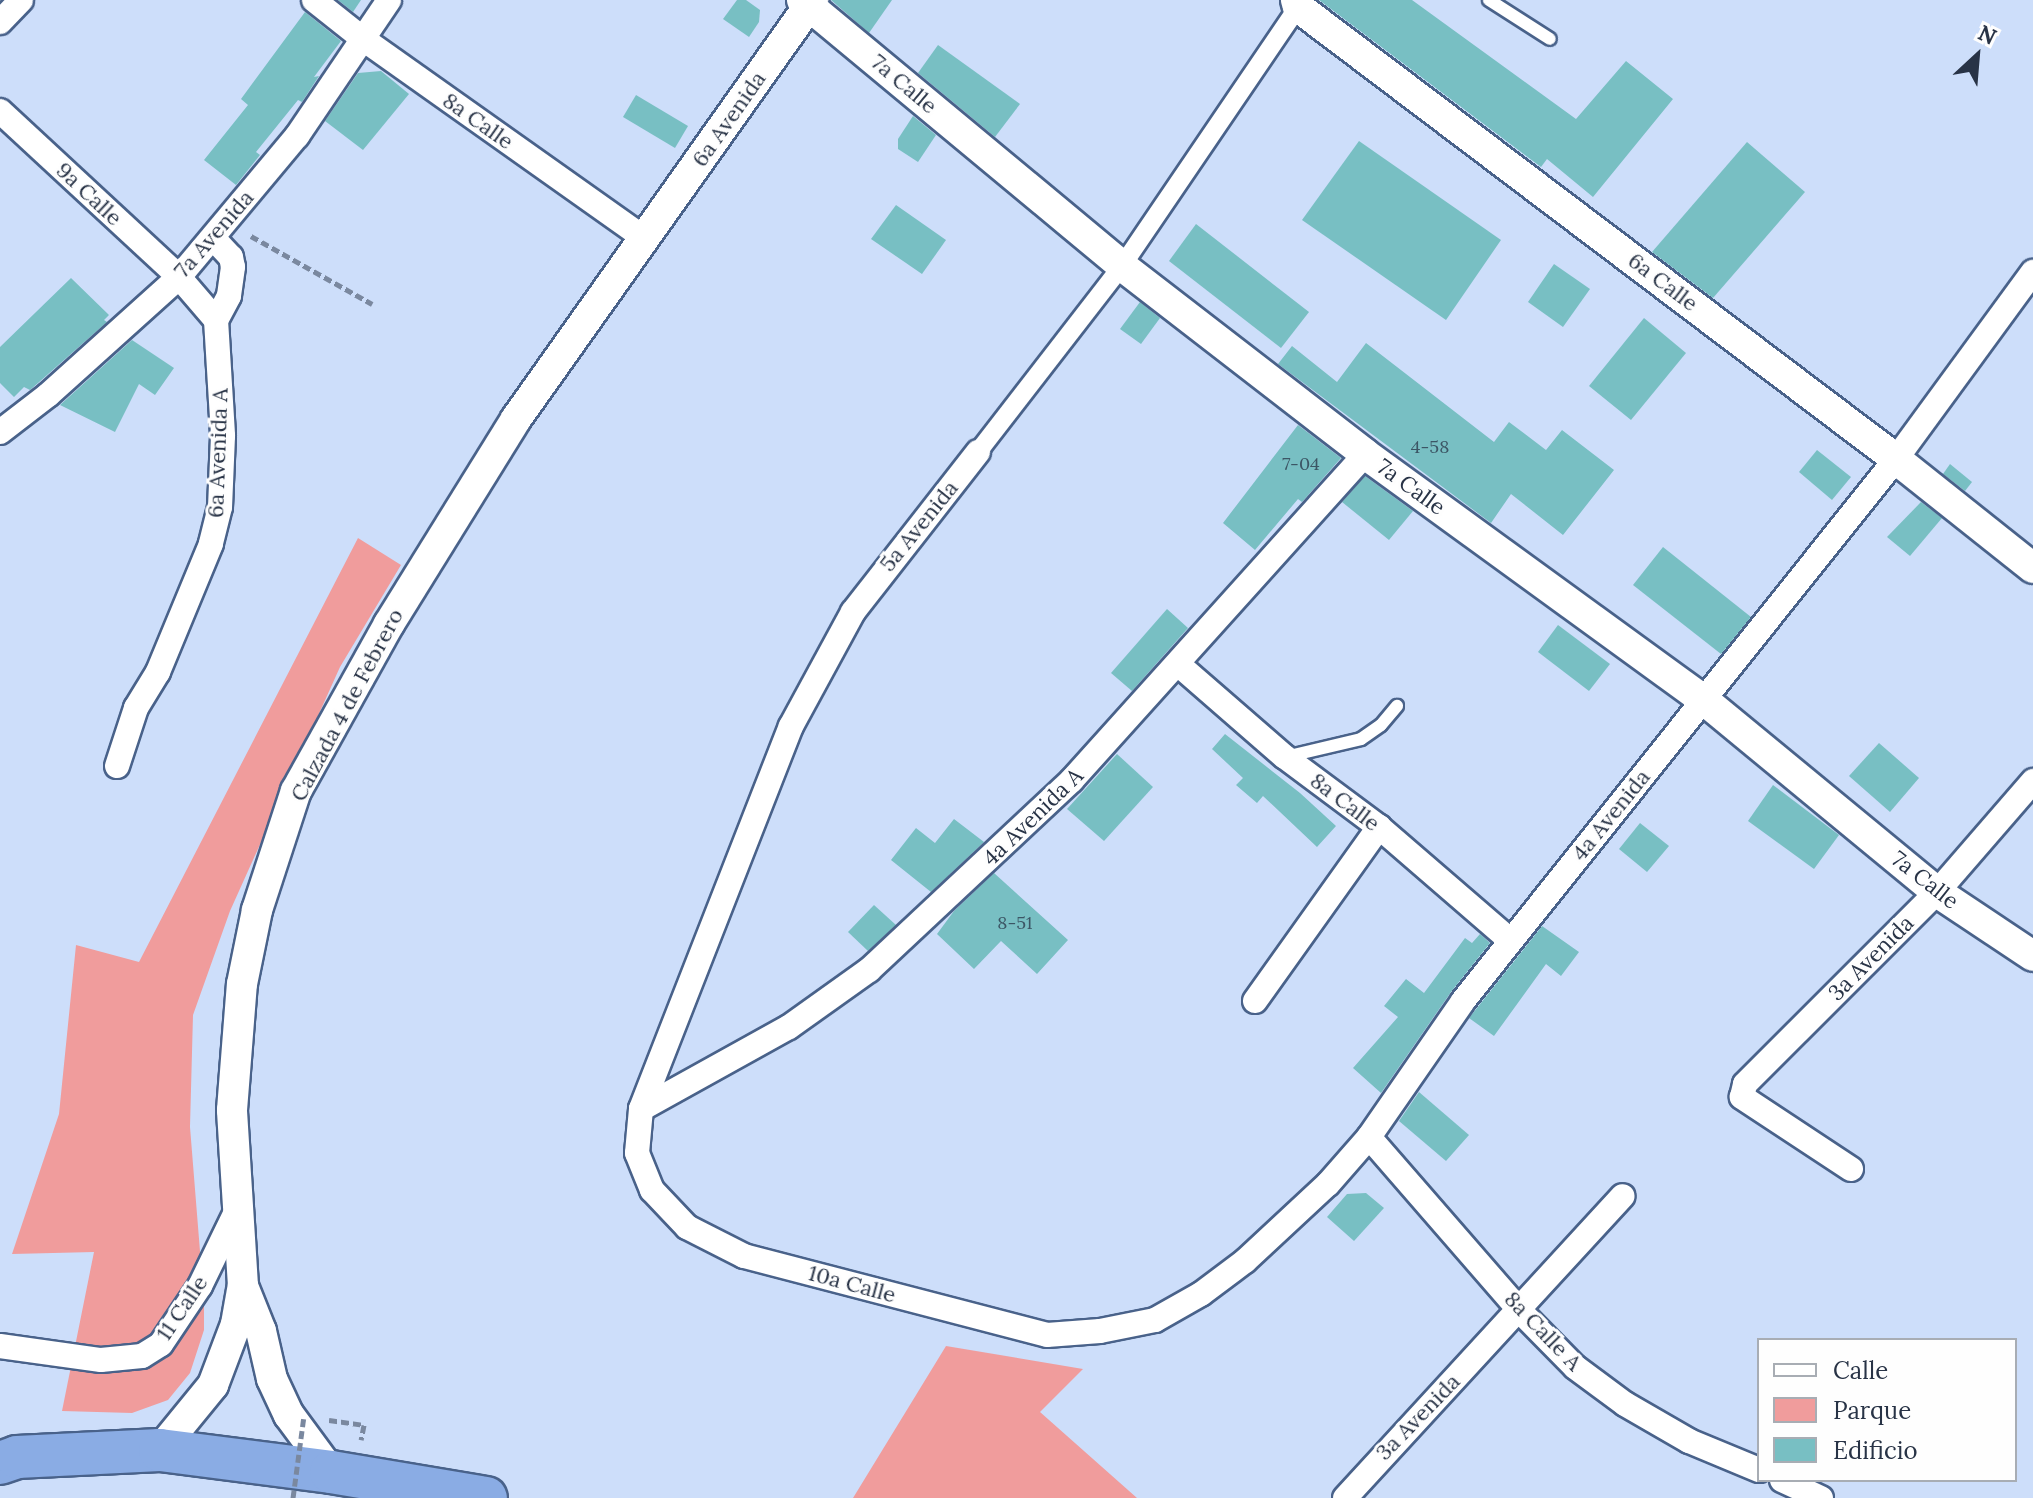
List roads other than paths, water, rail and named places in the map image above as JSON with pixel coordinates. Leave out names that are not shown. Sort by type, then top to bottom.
[{"type":"highway","points":[[0,1463],[17,1457],[160,1450],[331,1472],[486,1498]]},
{"type":"street","points":[[0,22],[21,0]]},
{"type":"street","name":"8a Calle","points":[[314,0],[363,39],[644,238]]},
{"type":"street","name":"7a Avenida","points":[[0,432],[48,395],[179,277],[297,136],[389,0]]},
{"type":"street","name":"7a Calle","points":[[808,2],[1122,266],[1365,454],[1704,700],[1937,892],[2033,956]]},
{"type":"street","name":"6a Avenida","points":[[644,238],[808,2]]},
{"type":"street","name":"5a Avenida","points":[[641,1109],[791,726],[853,612],[1122,266],[1296,2]]},
{"type":"street","name":"6a Calle","points":[[1296,2],[1896,459],[2033,568]]},
{"type":"street","name":"9a Calle","points":[[0,111],[179,277]]},
{"type":"street","points":[[179,277],[216,320],[229,296],[233,267],[220,230]]},
{"type":"street","name":"Calzada 4 de Febrero","points":[[160,1450],[213,1385],[236,1324],[243,1286],[232,1110],[242,984],[257,910],[296,791],[389,624],[516,419],[644,238]]},
{"type":"street","name":"4a Avenida","points":[[1155,1320],[1201,1294],[1245,1261],[1328,1184],[1369,1137],[1510,940],[1896,459],[2033,272]]},
{"type":"street","name":"6a Avenida A","points":[[117,766],[136,708],[158,672],[211,544],[220,507],[223,436],[216,320]]},
{"type":"street","name":"4a Avenida A","points":[[641,1109],[789,1027],[869,970],[1071,781],[1179,665],[1365,454]]},
{"type":"street","name":"8a Calle","points":[[1179,665],[1285,757],[1379,827],[1510,940]]},
{"type":"street","name":"3a Avenida","points":[[1851,1169],[1742,1097],[1752,1075],[1937,892],[2033,781]]},
{"type":"street","points":[[1255,1001],[1379,827]]},
{"type":"street","name":"10a Calle","points":[[641,1109],[637,1153],[652,1190],[687,1227],[744,1256],[1047,1335],[1100,1331],[1155,1320]]},
{"type":"street","name":"8a Calle A","points":[[1369,1137],[1520,1311],[1575,1367],[1625,1404],[1689,1441],[1757,1469]]},
{"type":"street","name":"3a Avenida","points":[[1358,1493],[1623,1196]]},
{"type":"street","name":"11 Calle","points":[[0,1346],[101,1360],[142,1356],[161,1344],[200,1286],[236,1212]]},
{"type":"street","name":"Calzada 4 de Febrero","points":[[243,1286],[261,1331],[272,1379],[289,1415],[331,1472]]},
{"type":"street","points":[[1786,1482],[1821,1498]]},
{"type":"lane","points":[[1489,0],[1550,39]]},
{"type":"lane","points":[[1285,757],[1361,739],[1381,725],[1397,706]]}]
